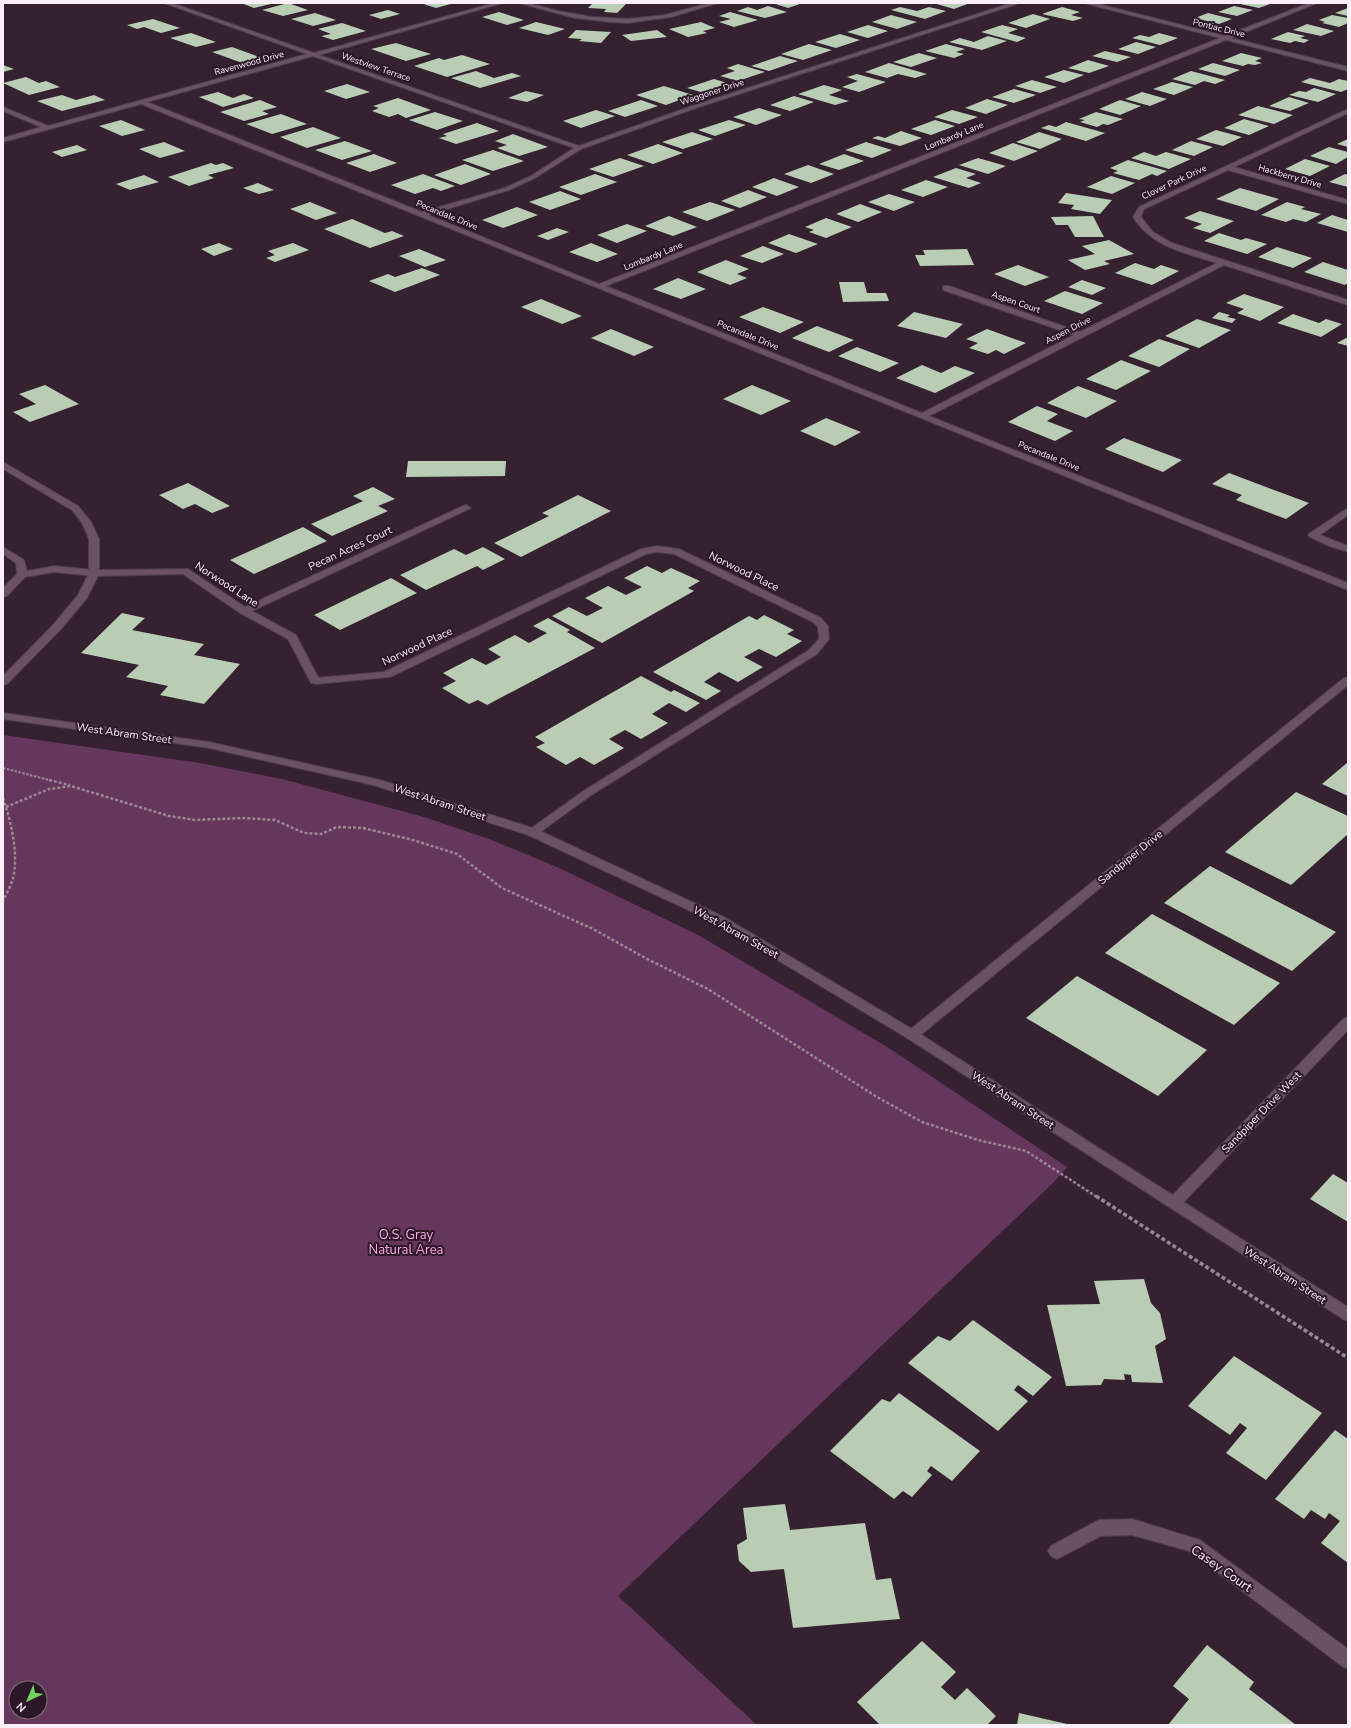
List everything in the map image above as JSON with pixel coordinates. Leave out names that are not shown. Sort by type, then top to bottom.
[{"type":"street","name":"Westview Terrace","points":[[167,3],[579,148]]},
{"type":"street","name":"Ravenwood Drive","points":[[3,140],[500,3]]},
{"type":"street","points":[[522,3],[580,18],[622,22],[665,17],[715,3]]},
{"type":"street","name":"Waggoner Drive","points":[[420,215],[507,190],[533,177],[579,148],[697,106],[1017,3]]},
{"type":"street","name":"Pontiac Drive","points":[[1087,3],[1348,70]]},
{"type":"street","name":"Lombardy Lane","points":[[600,286],[1314,3]]},
{"type":"street","name":"Pecandale Drive","points":[[141,102],[1348,587]]},
{"type":"street","points":[[3,109],[48,128]]},
{"type":"street","name":"Clover Park Drive","points":[[1348,111],[1141,208],[1137,216],[1142,226],[1150,235],[1169,245],[1348,303]]},
{"type":"street","points":[[1339,115],[1348,118]]},
{"type":"street","name":"Hackberry Drive","points":[[1227,167],[1348,202]]},
{"type":"street","name":"Aspen Drive","points":[[922,416],[1222,263]]},
{"type":"street","name":"Aspen Court","points":[[946,288],[1080,335]]},
{"type":"street","points":[[3,465],[74,508],[86,522],[94,539],[94,573],[83,596],[57,627],[3,682]]},
{"type":"street","name":"Pecan Acres Court","points":[[244,611],[466,508]]},
{"type":"street","points":[[1348,511],[1313,535],[1332,544],[1348,549]]},
{"type":"street","name":"Norwood Place","points":[[315,681],[386,675],[644,551],[657,549],[676,551],[817,620],[823,626],[824,639],[813,652],[586,794],[532,832]]},
{"type":"street","points":[[3,550],[21,562],[22,575],[3,594]]},
{"type":"street","name":"Norwood Lane","points":[[22,575],[54,569],[94,573],[185,572],[244,611],[292,637],[315,681]]},
{"type":"street","name":"Sandpiper Drive","points":[[912,1035],[1348,680]]},
{"type":"street","name":"West Abram Street","points":[[3,716],[209,745],[376,782],[532,832],[720,920],[912,1035],[1348,1315]]},
{"type":"street","name":"Sandpiper Drive West","points":[[1174,1203],[1348,1022]]},
{"type":"street","name":"Casey Court","points":[[1057,1551],[1099,1528],[1132,1527],[1194,1545],[1348,1660]]},
{"type":"path","points":[[3,768],[9,768],[169,816],[196,820],[244,818],[276,820],[304,833],[321,834],[337,827],[363,828],[413,840],[457,854],[502,888],[593,929],[649,960],[708,989],[876,1097],[922,1122],[978,1140],[1026,1151],[1348,1358]]},
{"type":"path","points":[[6,807],[42,792],[71,786]]},
{"type":"path","points":[[3,798],[14,853],[14,877],[3,901]]},
{"type":"green space","name":"O.S. Gray Natural Area","points":[[3,735],[200,763],[282,779],[424,817],[489,839],[557,867],[700,936],[892,1050],[1067,1167],[1052,1184],[618,1596],[757,1725],[3,1725]]},
{"type":"building","points":[[241,3],[271,3],[271,4],[254,8]]},
{"type":"building","points":[[288,3],[308,10],[283,16],[262,10]]},
{"type":"building","points":[[420,3],[454,3],[436,8]]},
{"type":"building","points":[[593,3],[626,4],[617,13],[604,12],[606,9],[588,8]]},
{"type":"building","points":[[772,3],[803,3],[788,8]]},
{"type":"building","points":[[933,3],[970,3],[954,9]]},
{"type":"building","points":[[1273,3],[1259,8],[1240,4]]},
{"type":"building","points":[[768,6],[787,12],[765,18],[737,11],[748,7],[757,10]]},
{"type":"building","points":[[1234,6],[1253,10],[1237,16],[1218,12]]},
{"type":"building","points":[[900,7],[917,11],[929,7],[946,11],[925,19],[891,10]]},
{"type":"building","points":[[1062,7],[1080,12],[1071,15],[1083,18],[1073,21],[1042,14]]},
{"type":"building","points":[[1348,8],[1348,16],[1335,13]]},
{"type":"building","points":[[388,10],[400,14],[381,19],[369,15]]},
{"type":"building","points":[[499,12],[524,20],[507,25],[482,17]]},
{"type":"building","points":[[730,12],[758,20],[734,27],[719,22],[731,19],[719,16]]},
{"type":"building","points":[[315,13],[336,20],[313,26],[291,19]]},
{"type":"building","points":[[1208,13],[1232,19],[1219,24],[1195,18]]},
{"type":"building","points":[[1033,14],[1050,19],[1026,28],[1008,23]]},
{"type":"building","points":[[891,15],[917,22],[897,29],[872,22]]},
{"type":"building","points":[[1332,15],[1348,18],[1348,23],[1339,27],[1322,23],[1325,22],[1319,20]]},
{"type":"building","points":[[153,19],[180,28],[161,33],[144,27],[137,29],[127,25]]},
{"type":"building","points":[[536,22],[565,29],[548,35],[519,28]]},
{"type":"building","points":[[701,22],[715,28],[703,31],[707,33],[688,37],[669,29]]},
{"type":"building","points":[[342,23],[366,31],[333,40],[321,36],[331,34],[318,29]]},
{"type":"building","points":[[1307,24],[1334,31],[1321,36],[1293,30]]},
{"type":"building","points":[[868,25],[888,31],[868,38],[847,32]]},
{"type":"building","points":[[1002,25],[1018,29],[1008,33],[1026,38],[1017,42],[981,32]]},
{"type":"building","points":[[576,30],[611,32],[601,43],[579,41],[582,39],[568,38]]},
{"type":"building","points":[[657,30],[667,37],[631,41],[622,35]]},
{"type":"building","points":[[1288,32],[1305,36],[1300,38],[1309,40],[1304,43],[1295,41],[1290,43],[1271,39]]},
{"type":"building","points":[[191,33],[216,42],[196,47],[170,38]]},
{"type":"building","points":[[1159,33],[1178,38],[1160,45],[1132,38],[1140,35],[1149,37]]},
{"type":"building","points":[[840,34],[860,40],[836,48],[815,42]]},
{"type":"building","points":[[988,36],[1007,41],[982,50],[949,42],[960,38],[974,42]]},
{"type":"building","points":[[1136,42],[1156,47],[1138,54],[1118,49]]},
{"type":"building","points":[[396,43],[431,54],[406,61],[371,49]]},
{"type":"building","points":[[809,44],[832,50],[803,60],[781,54]]},
{"type":"building","points":[[946,44],[965,49],[956,52],[964,54],[954,58],[925,51]]},
{"type":"building","points":[[232,47],[265,59],[245,64],[212,52]]},
{"type":"building","points":[[1105,51],[1131,57],[1117,62],[1092,56]]},
{"type":"building","points":[[919,53],[937,58],[911,67],[893,62]]},
{"type":"building","points":[[1241,53],[1262,58],[1255,61],[1262,63],[1243,66],[1222,61]]},
{"type":"building","points":[[462,55],[490,64],[447,77],[414,66],[439,58],[444,60]]},
{"type":"building","points":[[780,56],[798,61],[769,71],[751,66]]},
{"type":"building","points":[[1088,60],[1109,66],[1089,73],[1068,68]]},
{"type":"building","points":[[889,63],[927,74],[915,78],[898,74],[887,78],[865,72]]},
{"type":"building","points":[[1213,63],[1240,70],[1225,76],[1198,69]]},
{"type":"building","points":[[738,64],[765,72],[738,81],[720,76],[735,71],[727,68]]},
{"type":"building","points":[[3,65],[14,69],[3,72]]},
{"type":"building","points":[[1064,70],[1084,75],[1064,83],[1044,77]]},
{"type":"building","points":[[476,71],[494,78],[512,73],[521,76],[480,88],[451,78]]},
{"type":"building","points":[[1191,71],[1225,80],[1215,84],[1204,81],[1195,85],[1172,79]]},
{"type":"building","points":[[857,74],[886,82],[859,92],[842,87],[858,81],[847,77]]},
{"type":"building","points":[[26,77],[39,83],[46,81],[60,87],[29,95],[3,83]]},
{"type":"building","points":[[1310,78],[1330,83],[1339,79],[1348,81],[1348,89],[1341,92],[1301,82]]},
{"type":"building","points":[[714,79],[731,84],[704,93],[687,88]]},
{"type":"building","points":[[1032,80],[1057,87],[1040,93],[1015,86]]},
{"type":"building","points":[[1172,82],[1193,87],[1174,95],[1153,89]]},
{"type":"building","points":[[347,84],[370,92],[346,99],[324,91]]},
{"type":"building","points":[[824,85],[842,90],[829,95],[849,101],[835,105],[798,94]]},
{"type":"building","points":[[664,86],[693,95],[666,105],[636,95]]},
{"type":"building","points":[[1314,88],[1336,94],[1318,102],[1289,95],[1299,91],[1306,92]]},
{"type":"building","points":[[1014,89],[1036,95],[1014,103],[992,97]]},
{"type":"building","points":[[526,91],[544,95],[527,102],[508,98]]},
{"type":"building","points":[[218,92],[233,98],[244,94],[254,98],[223,107],[199,97]]},
{"type":"building","points":[[1142,92],[1167,99],[1150,106],[1125,99]]},
{"type":"building","points":[[62,95],[76,100],[94,95],[105,100],[62,111],[37,101]]},
{"type":"building","points":[[794,96],[814,102],[790,111],[770,105]]},
{"type":"building","points":[[1289,97],[1309,103],[1290,111],[1269,106]]},
{"type":"building","points":[[398,98],[431,110],[406,118],[398,114],[389,117],[372,111],[379,108],[373,106]]},
{"type":"building","points":[[987,99],[1008,105],[986,114],[965,108]]},
{"type":"building","points":[[260,100],[277,107],[262,111],[269,114],[244,121],[220,112]]},
{"type":"building","points":[[641,100],[658,106],[625,117],[608,111]]},
{"type":"building","points":[[1120,100],[1141,106],[1120,115],[1099,109]]},
{"type":"building","points":[[1258,106],[1293,115],[1274,124],[1238,115]]},
{"type":"building","points":[[759,108],[782,115],[756,125],[733,117]]},
{"type":"building","points":[[596,110],[615,116],[581,128],[563,121]]},
{"type":"building","points":[[952,110],[978,117],[959,124],[934,117]]},
{"type":"building","points":[[435,112],[463,121],[437,130],[409,120]]},
{"type":"building","points":[[1096,112],[1123,119],[1108,125],[1103,124],[1097,127],[1080,122],[1085,120],[1079,119]]},
{"type":"building","points":[[281,114],[307,124],[272,134],[246,124]]},
{"type":"building","points":[[1244,119],[1269,126],[1249,135],[1224,128]]},
{"type":"building","points":[[121,120],[145,130],[122,136],[99,126]]},
{"type":"building","points":[[729,120],[746,125],[715,136],[698,130]]},
{"type":"building","points":[[935,120],[955,126],[931,135],[911,129]]},
{"type":"building","points":[[1066,122],[1105,133],[1086,141],[1041,128],[1049,125],[1056,127]]},
{"type":"building","points":[[477,123],[499,131],[456,144],[439,138],[447,136],[443,134]]},
{"type":"building","points":[[313,127],[341,138],[307,148],[280,137]]},
{"type":"building","points":[[1216,130],[1242,137],[1223,146],[1196,139]]},
{"type":"building","points":[[901,131],[922,138],[900,146],[872,138],[878,136],[885,138]]},
{"type":"building","points":[[692,132],[713,139],[683,149],[662,142]]},
{"type":"building","points":[[1039,132],[1062,139],[1040,149],[1016,142]]},
{"type":"building","points":[[513,134],[548,147],[519,156],[497,148],[507,145],[495,141]]},
{"type":"building","points":[[1348,139],[1348,147],[1337,144]]},
{"type":"building","points":[[345,141],[372,151],[342,160],[315,150]]},
{"type":"building","points":[[1191,141],[1213,147],[1194,156],[1172,150]]},
{"type":"building","points":[[164,142],[185,151],[160,158],[139,149]]},
{"type":"building","points":[[866,142],[892,150],[872,158],[845,150]]},
{"type":"building","points":[[1013,143],[1038,151],[1014,161],[989,153]]},
{"type":"building","points":[[658,144],[683,153],[653,164],[627,155]]},
{"type":"building","points":[[77,145],[87,150],[62,157],[52,152]]},
{"type":"building","points":[[1329,147],[1348,152],[1348,157],[1336,164],[1310,156]]},
{"type":"building","points":[[493,150],[524,161],[493,171],[462,160]]},
{"type":"building","points":[[1144,152],[1156,156],[1166,152],[1191,159],[1169,169],[1131,158]]},
{"type":"building","points":[[374,154],[397,163],[370,172],[346,163]]},
{"type":"building","points":[[844,154],[864,161],[839,170],[819,164]]},
{"type":"building","points":[[620,158],[644,166],[613,177],[589,169]]},
{"type":"building","points":[[978,158],[1006,166],[988,174],[959,165]]},
{"type":"building","points":[[1305,159],[1330,166],[1310,176],[1285,169]]},
{"type":"building","points":[[1128,160],[1167,171],[1157,176],[1152,174],[1139,180],[1113,173],[1118,171],[1110,168]]},
{"type":"building","points":[[211,163],[216,165],[223,163],[234,168],[208,175],[214,178],[189,186],[168,177]]},
{"type":"building","points":[[465,164],[491,174],[461,185],[434,175]]},
{"type":"building","points":[[808,165],[834,174],[811,183],[784,174]]},
{"type":"building","points":[[956,168],[976,174],[966,178],[981,183],[969,188],[933,177]]},
{"type":"building","points":[[423,174],[455,186],[441,191],[433,188],[415,194],[391,185]]},
{"type":"building","points":[[595,174],[617,182],[581,195],[559,187]]},
{"type":"building","points":[[1345,174],[1348,175],[1348,187],[1329,182]]},
{"type":"building","points":[[144,175],[159,182],[130,190],[116,184]]},
{"type":"building","points":[[1111,176],[1135,183],[1112,194],[1087,187]]},
{"type":"building","points":[[774,178],[799,187],[777,196],[752,187]]},
{"type":"building","points":[[926,180],[948,187],[923,197],[901,190]]},
{"type":"building","points":[[258,183],[274,190],[259,194],[243,188]]},
{"type":"building","points":[[1240,188],[1279,199],[1256,211],[1216,199]]},
{"type":"building","points":[[748,190],[767,197],[740,208],[721,201]]},
{"type":"building","points":[[560,191],[581,199],[550,210],[529,202]]},
{"type":"building","points":[[1066,193],[1112,200],[1100,214],[1071,209],[1074,205],[1058,203]]},
{"type":"building","points":[[889,194],[915,202],[894,211],[868,202]]},
{"type":"building","points":[[310,202],[337,213],[316,220],[290,209]]},
{"type":"building","points":[[710,202],[735,210],[707,221],[682,212]]},
{"type":"building","points":[[1287,202],[1305,207],[1301,209],[1321,214],[1306,222],[1293,219],[1286,222],[1261,215]]},
{"type":"building","points":[[860,204],[882,212],[858,222],[836,214]]},
{"type":"building","points":[[517,207],[538,215],[503,228],[482,220]]},
{"type":"building","points":[[1200,211],[1234,221],[1210,233],[1193,228],[1202,224],[1184,218]]},
{"type":"building","points":[[1332,215],[1348,220],[1348,232],[1317,223]]},
{"type":"building","points":[[669,216],[697,227],[673,236],[645,226]]},
{"type":"building","points":[[1093,216],[1104,237],[1075,237],[1068,225],[1056,225],[1051,217]]},
{"type":"building","points":[[826,218],[852,227],[826,238],[809,232],[814,230],[805,227]]},
{"type":"building","points":[[352,219],[385,233],[392,231],[404,236],[370,248],[324,229]]},
{"type":"building","points":[[627,224],[647,231],[617,243],[597,235]]},
{"type":"building","points":[[557,228],[569,232],[548,240],[537,236]]},
{"type":"building","points":[[1219,233],[1241,240],[1246,238],[1267,244],[1247,254],[1204,241]]},
{"type":"building","points":[[789,234],[818,244],[796,253],[768,243]]},
{"type":"building","points":[[1109,240],[1134,254],[1104,261],[1110,264],[1085,270],[1068,260],[1095,254],[1082,246]]},
{"type":"building","points":[[219,243],[233,249],[214,256],[201,249]]},
{"type":"building","points":[[293,243],[309,250],[275,262],[266,258],[275,255],[268,251]]},
{"type":"building","points":[[591,243],[618,254],[597,262],[569,252]]},
{"type":"building","points":[[763,246],[784,254],[762,263],[740,256]]},
{"type":"building","points":[[1277,247],[1312,258],[1293,268],[1258,257]]},
{"type":"building","points":[[419,249],[446,260],[425,267],[399,256]]},
{"type":"building","points":[[967,249],[974,265],[920,266],[915,255],[925,255],[923,250]]},
{"type":"building","points":[[726,260],[749,269],[737,274],[747,278],[730,285],[697,272]]},
{"type":"building","points":[[1323,262],[1348,270],[1348,283],[1345,285],[1304,272]]},
{"type":"building","points":[[1135,263],[1154,269],[1161,265],[1179,271],[1152,285],[1115,273]]},
{"type":"building","points":[[1018,265],[1049,277],[1025,286],[994,274]]},
{"type":"building","points":[[422,268],[440,275],[395,292],[369,281],[388,274],[395,277]]},
{"type":"building","points":[[678,278],[706,289],[681,299],[653,289]]},
{"type":"building","points":[[1082,280],[1106,288],[1092,295],[1068,287]]},
{"type":"building","points":[[839,282],[864,282],[867,293],[886,293],[889,301],[843,302]]},
{"type":"building","points":[[1065,291],[1103,303],[1082,314],[1044,301]]},
{"type":"building","points":[[1244,294],[1284,307],[1260,321],[1237,313],[1244,309],[1226,303]]},
{"type":"building","points":[[541,299],[582,316],[562,324],[521,307]]},
{"type":"building","points":[[763,307],[804,322],[780,333],[739,317]]},
{"type":"building","points":[[914,312],[963,324],[946,338],[897,326]]},
{"type":"building","points":[[1219,312],[1230,315],[1227,317],[1236,319],[1232,323],[1212,318]]},
{"type":"building","points":[[1293,314],[1319,323],[1326,319],[1342,324],[1321,337],[1277,323]]},
{"type":"building","points":[[1197,319],[1231,330],[1199,348],[1165,336]]},
{"type":"building","points":[[817,326],[854,340],[829,352],[792,338]]},
{"type":"building","points":[[611,329],[654,347],[634,356],[591,338]]},
{"type":"building","points":[[987,329],[1026,343],[1004,354],[996,350],[988,354],[969,348],[978,343],[966,339]]},
{"type":"building","points":[[1348,337],[1348,346],[1337,343]]},
{"type":"building","points":[[1159,339],[1190,349],[1159,367],[1128,356]]},
{"type":"building","points":[[857,347],[899,363],[880,372],[838,356]]},
{"type":"building","points":[[1121,360],[1151,371],[1116,390],[1086,379]]},
{"type":"building","points":[[922,365],[941,373],[955,366],[975,373],[935,393],[896,378]]},
{"type":"building","points":[[45,385],[79,404],[30,422],[13,412],[36,404],[19,394]]},
{"type":"building","points":[[752,385],[791,401],[761,415],[723,399]]},
{"type":"building","points":[[1078,386],[1117,401],[1086,418],[1047,403]]},
{"type":"building","points":[[1037,406],[1058,414],[1047,421],[1073,431],[1055,441],[1008,422]]},
{"type":"building","points":[[826,418],[861,432],[835,446],[800,431]]},
{"type":"building","points":[[1124,438],[1182,460],[1163,472],[1105,449]]},
{"type":"building","points":[[408,461],[506,461],[505,476],[406,477]]},
{"type":"building","points":[[1229,473],[1309,503],[1286,519],[1236,500],[1242,495],[1212,484]]},
{"type":"building","points":[[188,483],[230,506],[212,513],[195,504],[183,509],[159,495]]},
{"type":"building","points":[[373,487],[395,499],[378,506],[388,511],[332,536],[311,524],[363,501],[353,496]]},
{"type":"building","points":[[578,495],[611,511],[521,557],[494,543],[549,516],[542,513]]},
{"type":"building","points":[[303,527],[327,541],[254,574],[230,560]]},
{"type":"building","points":[[483,547],[505,559],[483,570],[477,566],[426,590],[400,575],[454,549],[466,555]]},
{"type":"building","points":[[647,566],[662,573],[671,568],[700,581],[688,588],[694,591],[602,643],[552,616],[569,607],[587,616],[603,608],[585,598],[608,586],[626,595],[642,587],[624,578]]},
{"type":"building","points":[[391,578],[417,593],[340,630],[314,615]]},
{"type":"building","points":[[122,613],[145,618],[132,630],[204,644],[194,655],[240,664],[204,704],[160,695],[168,686],[126,677],[139,665],[81,653]]},
{"type":"building","points":[[764,615],[794,630],[787,634],[802,641],[776,657],[759,649],[744,657],[763,667],[738,682],[719,672],[704,682],[721,691],[706,700],[653,672],[749,616],[757,620]]},
{"type":"building","points":[[548,618],[570,630],[567,632],[595,648],[487,705],[478,700],[469,704],[442,688],[456,681],[443,673],[472,658],[486,665],[501,657],[488,649],[515,635],[529,643],[547,633],[533,626]]},
{"type":"building","points":[[641,676],[671,692],[674,690],[700,703],[686,712],[669,703],[652,714],[668,723],[641,739],[625,730],[609,739],[624,748],[594,765],[580,757],[566,765],[536,747],[545,743],[535,737]]},
{"type":"building","points":[[1348,762],[1348,796],[1322,784]]},
{"type":"building","points":[[1296,792],[1348,816],[1348,834],[1291,885],[1225,852]]},
{"type":"building","points":[[1210,866],[1336,932],[1292,971],[1164,903]]},
{"type":"building","points":[[1152,914],[1280,983],[1234,1025],[1105,953]]},
{"type":"building","points":[[1077,976],[1207,1050],[1158,1096],[1026,1018]]},
{"type":"building","points":[[1333,1174],[1348,1183],[1348,1222],[1310,1199]]},
{"type":"building","points":[[1144,1279],[1151,1303],[1160,1313],[1166,1339],[1155,1346],[1163,1383],[1132,1382],[1131,1375],[1124,1374],[1125,1380],[1104,1379],[1101,1385],[1066,1386],[1047,1305],[1100,1304],[1094,1281]]},
{"type":"building","points":[[973,1320],[1052,1377],[1033,1396],[1018,1385],[1014,1390],[1028,1401],[998,1431],[908,1363],[938,1336],[950,1341]]},
{"type":"building","points":[[1234,1356],[1322,1413],[1266,1480],[1226,1453],[1247,1428],[1240,1423],[1230,1435],[1188,1406]]},
{"type":"building","points":[[899,1393],[980,1451],[952,1481],[931,1466],[927,1471],[932,1475],[912,1497],[903,1491],[894,1499],[830,1451],[882,1399],[890,1402]]},
{"type":"building","points":[[1335,1430],[1348,1439],[1348,1563],[1321,1543],[1340,1521],[1329,1513],[1325,1519],[1311,1510],[1304,1519],[1275,1499]]},
{"type":"building","points":[[785,1504],[790,1530],[865,1523],[876,1580],[891,1578],[900,1619],[793,1628],[784,1569],[751,1572],[739,1561],[737,1545],[747,1539],[743,1508]]},
{"type":"building","points":[[922,1641],[956,1672],[941,1687],[955,1700],[967,1688],[996,1716],[987,1725],[880,1725],[857,1702]]},
{"type":"building","points":[[1207,1645],[1254,1682],[1249,1689],[1296,1725],[1168,1725],[1189,1699],[1173,1686]]},
{"type":"building","points":[[1019,1713],[1067,1724],[1067,1725],[1017,1725]]}]
